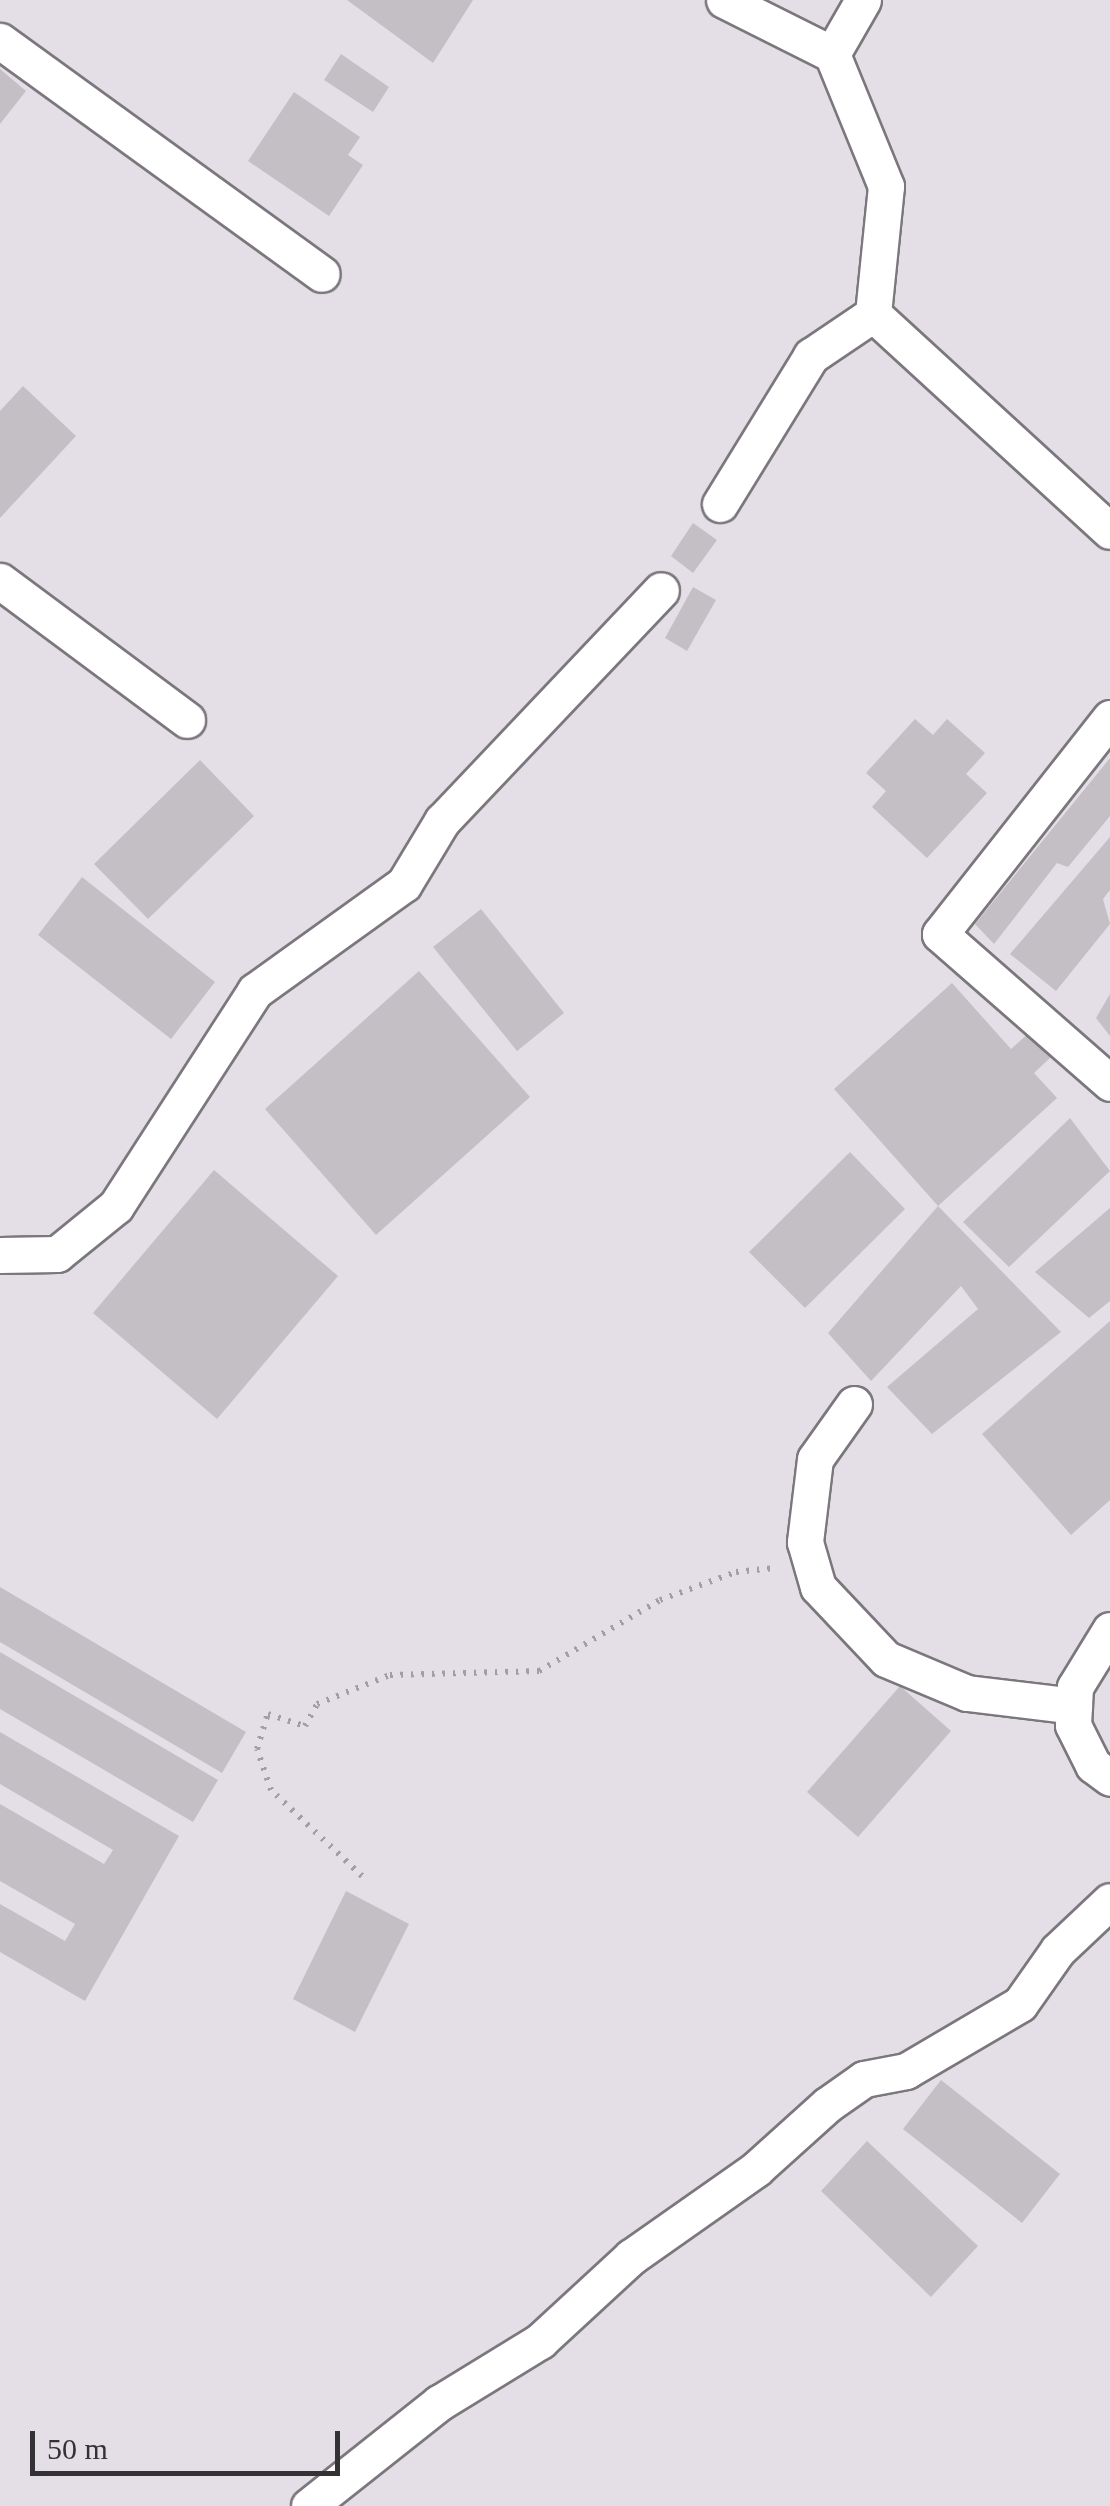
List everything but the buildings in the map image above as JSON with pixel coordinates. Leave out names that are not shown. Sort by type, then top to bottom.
[{"type":"street","points":[[724,0],[832,54],[886,186],[874,314]]},
{"type":"street","points":[[832,54],[864,0]]},
{"type":"street","points":[[0,41],[322,274]]},
{"type":"street","points":[[720,504],[811,356],[874,314]]},
{"type":"street","points":[[874,314],[1110,530]]},
{"type":"street","points":[[0,581],[187,720]]},
{"type":"street","points":[[0,1255],[57,1254],[116,1206],[255,991],[404,884],[442,821],[661,590]]},
{"type":"street","points":[[1110,718],[940,934],[1110,1083]]},
{"type":"street","points":[[854,1404],[815,1459],[805,1542],[818,1587],[886,1659],[967,1693],[1074,1706]]},
{"type":"street","points":[[1110,1630],[1075,1687],[1074,1706],[1086,1751],[1110,1778]]},
{"type":"street","points":[[308,2506],[439,2403],[540,2341],[631,2257],[756,2169],[827,2106],[864,2080],[906,2071],[1020,2004],[1058,1950],[1110,1901]]},
{"type":"path","points":[[362,1876],[271,1790],[257,1749],[268,1714],[305,1726],[317,1704],[390,1675],[539,1671],[660,1600],[736,1572],[812,1564]]}]
